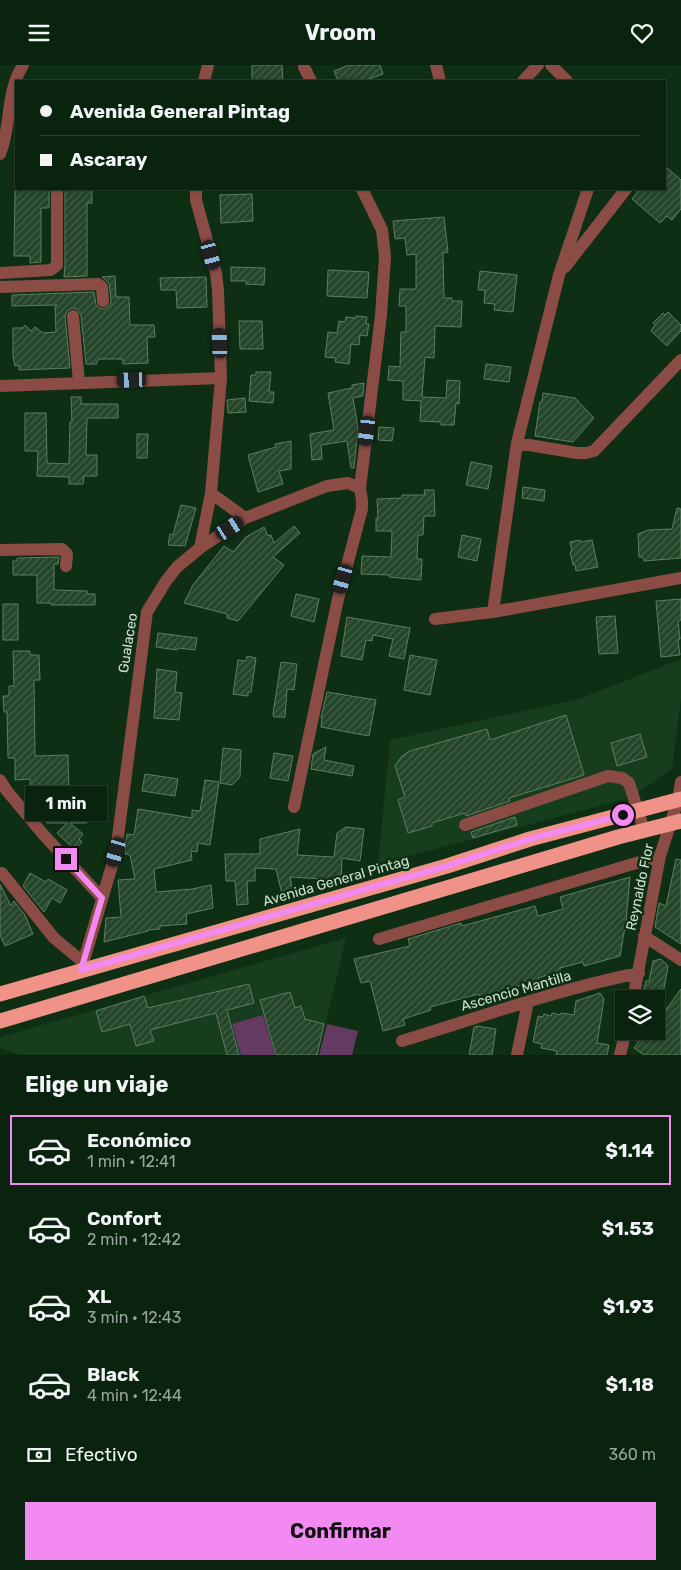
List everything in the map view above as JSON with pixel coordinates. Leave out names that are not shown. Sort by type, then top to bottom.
[{"type":"highway","name":"Avenida General Pintag","points":[[0,994],[82,966],[447,866],[530,839],[679,800]]},
{"type":"highway","points":[[0,1021],[618,837],[675,822]]},
{"type":"street","points":[[16,80],[23,65]]},
{"type":"street","points":[[204,80],[208,65]]},
{"type":"street","points":[[436,65],[440,80]]},
{"type":"street","points":[[524,80],[538,65]]},
{"type":"street","points":[[551,65],[566,80]]},
{"type":"street","points":[[304,67],[310,80]]},
{"type":"street","points":[[1,149],[12,88],[15,82]]},
{"type":"street","points":[[0,273],[51,270],[55,268],[57,265],[57,190]]},
{"type":"street","points":[[196,190],[196,200],[217,281],[221,378],[211,493],[200,548]]},
{"type":"street","points":[[294,807],[338,599],[360,522],[362,501],[360,489],[381,315],[385,257],[382,230],[362,190]]},
{"type":"street","points":[[493,612],[517,443],[559,275],[588,190]]},
{"type":"street","points":[[559,275],[625,190]]},
{"type":"street","points":[[0,287],[98,285],[102,287],[103,301]]},
{"type":"street","points":[[73,316],[79,382]]},
{"type":"street","points":[[517,443],[577,453],[594,451],[681,360]]},
{"type":"street","points":[[0,386],[221,378]]},
{"type":"street","name":"Gualaceo","points":[[82,966],[116,852],[147,612],[177,567],[200,548],[245,518],[327,486],[348,483],[360,489]]},
{"type":"street","points":[[211,493],[245,518]]},
{"type":"street","points":[[0,550],[62,549],[66,553],[66,567]]},
{"type":"street","points":[[435,619],[493,612],[681,578]]},
{"type":"street","points":[[465,825],[608,776],[622,778],[629,783],[644,830]]},
{"type":"street","points":[[0,780],[42,833],[102,898]]},
{"type":"street","name":"Reynaldo Flor","points":[[635,990],[660,856],[675,822],[681,782]]},
{"type":"street","points":[[379,939],[660,856]]},
{"type":"street","points":[[2,873],[54,938],[82,966]]},
{"type":"street","points":[[644,936],[681,960]]},
{"type":"street","name":"Ascencio Mantilla","points":[[402,1041],[528,1002],[639,973]]},
{"type":"street","points":[[517,1055],[528,1002]]},
{"type":"street","points":[[620,1055],[624,1040]]},
{"type":"shaded area","points":[[681,659],[681,698],[672,769],[630,798],[378,864],[390,740],[579,699]]},
{"type":"shaded area","points":[[346,938],[318,1055],[21,1055],[0,1048],[0,1037]]},
{"type":"shaded area","points":[[263,1015],[275,1055],[241,1055],[232,1024]]},
{"type":"shaded area","points":[[327,1024],[358,1031],[352,1055],[319,1055]]},
{"type":"building","points":[[252,65],[282,65],[283,80],[252,80]]},
{"type":"building","points":[[349,65],[380,65],[383,74],[367,80],[338,80],[334,71]]},
{"type":"building","points":[[666,167],[681,180],[681,209],[672,220],[667,216],[660,223],[632,199],[639,190],[666,190]]},
{"type":"building","points":[[15,189],[49,190],[49,208],[41,208],[41,262],[30,263],[30,256],[14,256]]},
{"type":"building","points":[[65,190],[92,190],[92,203],[87,203],[87,276],[64,277]]},
{"type":"building","points":[[252,194],[253,221],[221,223],[220,195]]},
{"type":"building","points":[[444,217],[448,252],[443,253],[444,298],[452,298],[452,301],[462,301],[461,327],[435,326],[434,358],[425,357],[422,397],[446,398],[447,380],[460,381],[459,404],[456,403],[454,425],[441,425],[441,422],[420,421],[421,401],[403,400],[403,381],[388,380],[389,366],[400,367],[401,332],[406,332],[406,306],[399,306],[400,289],[416,289],[416,254],[407,255],[405,238],[395,239],[393,221]]},
{"type":"building","points":[[231,267],[265,268],[264,285],[246,284],[246,281],[231,281]]},
{"type":"building","points":[[328,270],[369,272],[367,298],[327,296]]},
{"type":"building","points":[[480,271],[517,275],[513,312],[494,310],[495,304],[484,303],[485,290],[478,290]]},
{"type":"building","points":[[115,276],[116,297],[129,297],[130,325],[154,325],[155,337],[147,337],[148,363],[123,364],[123,359],[100,359],[97,361],[97,364],[86,364],[81,315],[77,309],[73,308],[68,310],[65,316],[70,368],[19,370],[19,365],[15,366],[13,357],[13,328],[23,328],[25,325],[31,331],[35,327],[43,333],[56,332],[55,307],[57,305],[12,306],[12,295],[94,292],[96,305],[104,309],[110,305],[111,300],[109,283],[102,277]]},
{"type":"building","points":[[206,277],[207,307],[177,308],[176,290],[161,290],[160,278]]},
{"type":"building","points":[[668,312],[681,325],[681,331],[667,346],[651,331],[655,325],[653,323],[663,313],[665,315]]},
{"type":"building","points":[[356,316],[367,317],[366,324],[369,324],[367,336],[360,335],[359,345],[351,344],[349,364],[335,362],[336,358],[325,357],[328,332],[337,333],[339,321],[345,322],[346,317],[356,318]]},
{"type":"building","points":[[239,321],[262,321],[263,349],[240,349]]},
{"type":"building","points":[[486,364],[511,367],[509,382],[484,379]]},
{"type":"building","points":[[256,372],[271,372],[269,392],[274,392],[273,403],[249,401],[251,375],[256,375]]},
{"type":"building","points":[[364,383],[363,396],[353,398],[358,428],[354,468],[351,468],[347,441],[321,445],[322,459],[312,460],[310,434],[334,430],[328,393],[352,388],[352,385]]},
{"type":"building","points":[[543,393],[575,398],[594,418],[573,442],[535,436]]},
{"type":"building","points":[[71,397],[81,397],[81,404],[118,404],[118,418],[87,418],[86,455],[97,455],[97,476],[84,476],[83,484],[69,484],[69,477],[37,476],[38,451],[25,451],[25,413],[46,413],[47,463],[69,464],[70,422],[72,422]]},
{"type":"building","points":[[245,398],[246,412],[228,413],[227,400]]},
{"type":"building","points":[[379,427],[394,428],[392,441],[378,440]]},
{"type":"building","points":[[137,434],[148,434],[147,458],[137,458]]},
{"type":"building","points":[[291,441],[291,469],[279,471],[283,484],[258,492],[248,455],[276,447],[275,444]]},
{"type":"building","points":[[471,462],[492,466],[488,489],[466,485]]},
{"type":"building","points":[[523,487],[545,490],[544,501],[522,498]]},
{"type":"building","points":[[424,490],[434,490],[435,516],[424,516],[423,535],[418,535],[417,559],[422,559],[421,580],[389,577],[390,575],[361,574],[362,556],[391,557],[392,531],[376,531],[376,518],[378,518],[377,499],[402,498],[402,495],[425,495]]},
{"type":"building","points":[[181,505],[196,508],[185,546],[168,545],[170,534],[173,535]]},
{"type":"building","points":[[677,508],[681,509],[681,558],[644,561],[643,557],[639,557],[638,534],[648,530],[672,529]]},
{"type":"building","points":[[294,526],[300,533],[273,557],[284,565],[238,621],[227,618],[227,614],[184,603],[193,585],[224,546],[233,552],[246,537],[264,527],[268,536],[271,535],[274,543]]},
{"type":"building","points":[[462,535],[481,539],[477,561],[458,557]]},
{"type":"building","points":[[580,540],[581,542],[592,540],[598,567],[576,571],[570,552],[572,551],[570,542]]},
{"type":"building","points":[[59,557],[58,564],[54,564],[54,590],[87,591],[87,594],[95,594],[95,605],[51,605],[51,603],[37,603],[37,575],[13,575],[13,561],[17,561],[17,558]]},
{"type":"building","points":[[296,594],[319,599],[314,622],[291,616]]},
{"type":"building","points":[[681,599],[681,620],[678,621],[680,655],[661,657],[656,601]]},
{"type":"building","points":[[3,604],[18,604],[18,640],[3,640]]},
{"type":"building","points":[[615,616],[618,653],[599,654],[596,617]]},
{"type":"building","points":[[347,617],[410,628],[404,659],[389,656],[393,639],[373,635],[372,641],[366,640],[362,660],[341,656]]},
{"type":"building","points":[[158,633],[197,638],[195,650],[156,647]]},
{"type":"building","points":[[13,651],[30,651],[30,655],[39,655],[40,680],[34,680],[35,756],[68,755],[69,796],[87,796],[87,823],[70,823],[83,834],[79,839],[82,842],[75,850],[57,833],[67,823],[47,823],[31,804],[30,779],[15,780],[15,758],[8,758],[7,712],[4,712],[3,696],[9,696],[9,686],[14,686]]},
{"type":"building","points":[[410,655],[437,660],[430,695],[404,690]]},
{"type":"building","points":[[247,656],[256,658],[251,692],[248,692],[248,696],[233,694],[238,660],[246,661]]},
{"type":"building","points":[[281,662],[297,664],[294,690],[287,689],[285,717],[274,717],[273,714]]},
{"type":"building","points":[[157,669],[177,672],[175,692],[182,693],[179,720],[154,718]]},
{"type":"building","points":[[327,692],[376,700],[369,736],[321,727],[321,718]]},
{"type":"building","points":[[566,715],[584,775],[509,798],[510,801],[466,816],[465,813],[408,833],[398,800],[405,797],[395,766],[402,756],[410,751],[487,729],[490,740]]},
{"type":"building","points":[[640,734],[647,757],[617,766],[611,743]]},
{"type":"building","points":[[326,747],[324,760],[354,766],[352,776],[311,769],[313,754]]},
{"type":"building","points":[[223,748],[241,750],[240,777],[232,785],[220,783]]},
{"type":"building","points":[[274,753],[293,756],[288,781],[270,778]]},
{"type":"building","points":[[145,774],[178,779],[175,796],[142,791]]},
{"type":"building","points":[[205,780],[219,782],[210,845],[198,843],[197,852],[191,851],[192,860],[154,869],[156,892],[192,889],[211,885],[213,908],[186,914],[187,924],[160,926],[160,929],[148,930],[104,942],[106,918],[121,917],[118,880],[135,879],[130,855],[125,854],[125,846],[127,834],[134,835],[138,809],[192,818],[192,810],[200,811]]},
{"type":"building","points":[[515,817],[517,825],[473,838],[471,832]]},
{"type":"building","points":[[346,827],[364,829],[360,861],[342,858],[341,880],[290,877],[293,892],[282,894],[276,869],[255,868],[255,881],[247,881],[248,904],[237,905],[235,881],[226,881],[225,854],[260,854],[260,839],[300,829],[297,855],[334,857],[337,833]]},
{"type":"building","points":[[676,859],[681,860],[681,944],[655,927],[659,903],[666,906]]},
{"type":"building","points":[[30,873],[46,882],[48,879],[67,890],[60,903],[52,898],[44,912],[23,886]]},
{"type":"building","points":[[630,877],[626,921],[620,956],[584,966],[583,962],[560,968],[560,971],[538,978],[539,980],[505,990],[507,996],[482,1004],[479,994],[430,1007],[431,1010],[403,1019],[405,1025],[383,1031],[370,981],[361,983],[354,959],[410,946],[408,939],[461,923],[462,926],[535,906],[538,916],[563,909],[560,897]]},
{"type":"building","points":[[0,884],[11,906],[14,901],[25,915],[33,934],[5,946],[0,935]]},
{"type":"building","points":[[661,959],[668,966],[664,990],[644,990],[646,981],[649,981],[653,961]]},
{"type":"building","points":[[249,984],[254,1003],[227,1010],[239,1055],[227,1055],[216,1013],[150,1030],[154,1041],[136,1046],[130,1024],[102,1032],[96,1011],[144,996],[148,1008]]},
{"type":"building","points":[[681,989],[681,1055],[644,1055],[634,1048],[639,1040],[665,1040],[665,1011]]},
{"type":"building","points":[[290,992],[295,1008],[301,1006],[305,1019],[324,1024],[317,1055],[276,1055],[260,1000]]},
{"type":"building","points":[[600,993],[604,999],[597,1043],[609,1045],[607,1055],[556,1055],[557,1051],[541,1048],[542,1044],[533,1042],[538,1016],[543,1017],[544,1014],[551,1016],[552,1013],[574,1015],[576,1001]]},
{"type":"building","points":[[474,1027],[496,1029],[492,1055],[469,1055]]},
{"type":"route","points":[[66,859],[102,898],[81,970],[447,866],[530,839],[623,815]]}]
